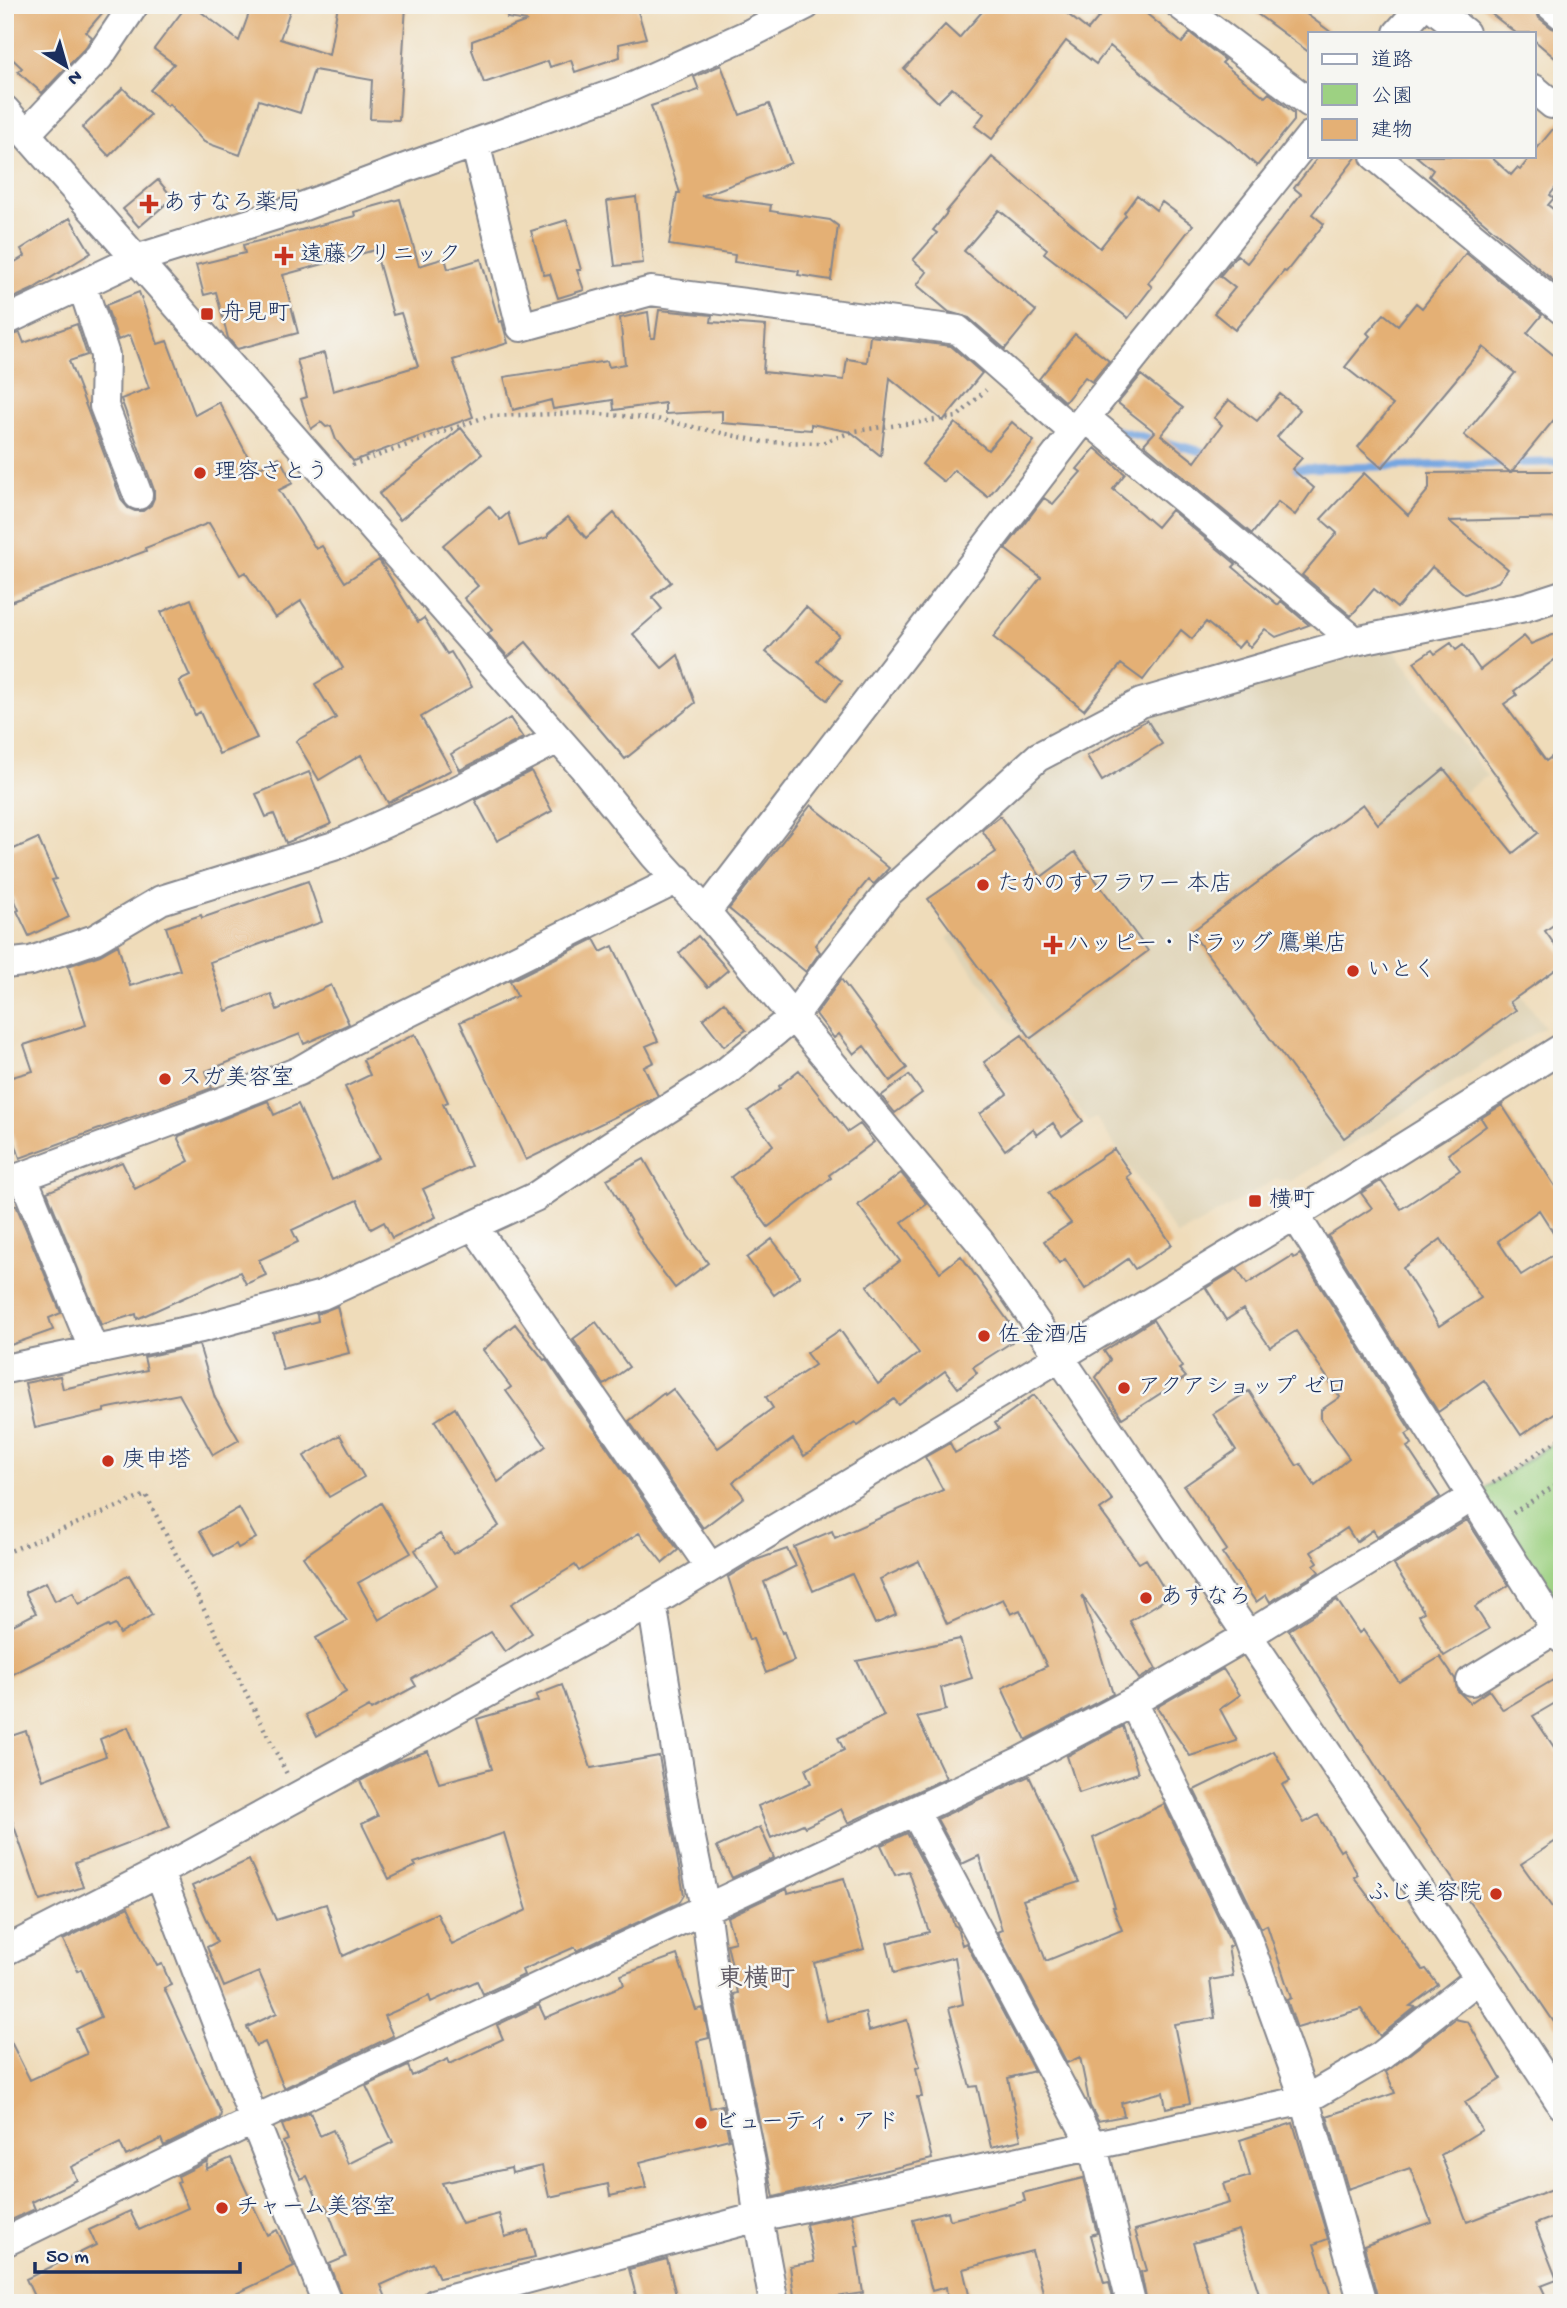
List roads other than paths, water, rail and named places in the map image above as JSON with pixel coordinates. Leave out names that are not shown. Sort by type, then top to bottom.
[{"type":"street","points":[[26,134],[99,57],[134,5]]},
{"type":"street","points":[[5,321],[136,259],[296,209],[624,90],[806,5]]},
{"type":"street","points":[[1180,5],[1308,101]]},
{"type":"street","points":[[1399,32],[1423,5]]},
{"type":"street","points":[[1430,5],[1464,32]]},
{"type":"street","points":[[1550,5],[1562,15]]},
{"type":"street","points":[[5,110],[558,739],[654,855],[706,912],[981,1243],[1479,1978],[1562,2105]]},
{"type":"street","points":[[706,912],[1080,425],[1308,139]]},
{"type":"street","points":[[475,143],[521,327],[651,291],[958,330],[1004,370],[1080,425],[1355,641]]},
{"type":"street","points":[[1377,158],[1562,310]]},
{"type":"street","points":[[82,285],[105,355],[104,406],[138,495]]},
{"type":"street","points":[[5,1369],[201,1328],[322,1295],[535,1197],[727,1071],[793,1017],[887,894],[1038,757],[1141,703],[1355,641],[1525,607],[1562,595]]},
{"type":"street","points":[[5,964],[31,961],[94,939],[161,900],[334,846],[453,793],[558,739]]},
{"type":"street","points":[[94,1351],[14,1180],[299,1072],[347,1043],[678,879]]},
{"type":"street","points":[[5,1951],[159,1872],[652,1603],[1295,1215],[1562,1048]]},
{"type":"street","points":[[1295,1215],[1559,1634],[1471,1681]]},
{"type":"street","points":[[474,1226],[710,1567]]},
{"type":"street","points":[[5,2242],[254,2120],[1021,1761],[1133,1702],[1247,1636],[1472,1497]]},
{"type":"street","points":[[652,1603],[688,1825],[705,1908],[715,1984],[753,2173],[774,2303]]},
{"type":"street","points":[[1133,1702],[1245,1933],[1305,2101],[1363,2303]]},
{"type":"street","points":[[915,1812],[1093,2147],[1131,2303]]},
{"type":"street","points":[[159,1872],[327,2303]]},
{"type":"street","points":[[436,2303],[758,2217],[1305,2101],[1381,2056],[1479,1978]]},
{"type":"waterway","points":[[1116,430],[1212,454]]},
{"type":"waterway","points":[[1282,469],[1562,462]]},
{"type":"place","name":"あすなろ薬局","points":[[149,204]]},
{"type":"place","name":"遠藤クリニック","points":[[284,256]]},
{"type":"place","name":"舟見町","points":[[207,314]]},
{"type":"place","name":"理容さとう","points":[[200,473]]},
{"type":"place","name":"たかのすフラワー 本店","points":[[983,885]]},
{"type":"place","name":"ハッピー・ドラッグ 鷹巣店","points":[[1053,945]]},
{"type":"place","name":"いとく","points":[[1353,971]]},
{"type":"place","name":"スガ美容室","points":[[165,1079]]},
{"type":"place","name":"横町","points":[[1255,1201]]},
{"type":"place","name":"佐金酒店","points":[[984,1336]]},
{"type":"place","name":"アクアショップ ゼロ","points":[[1124,1388]]},
{"type":"place","name":"庚申塔","points":[[108,1461]]},
{"type":"place","name":"あすなろ","points":[[1146,1598]]},
{"type":"place","name":"ふじ美容院","points":[[1496,1894]]},
{"type":"place","name":"ビューティ・アド","points":[[701,2123]]},
{"type":"place","name":"チャーム美容室","points":[[222,2208]]},
{"type":"district","name":"東横町","points":[[756,1981]]}]
